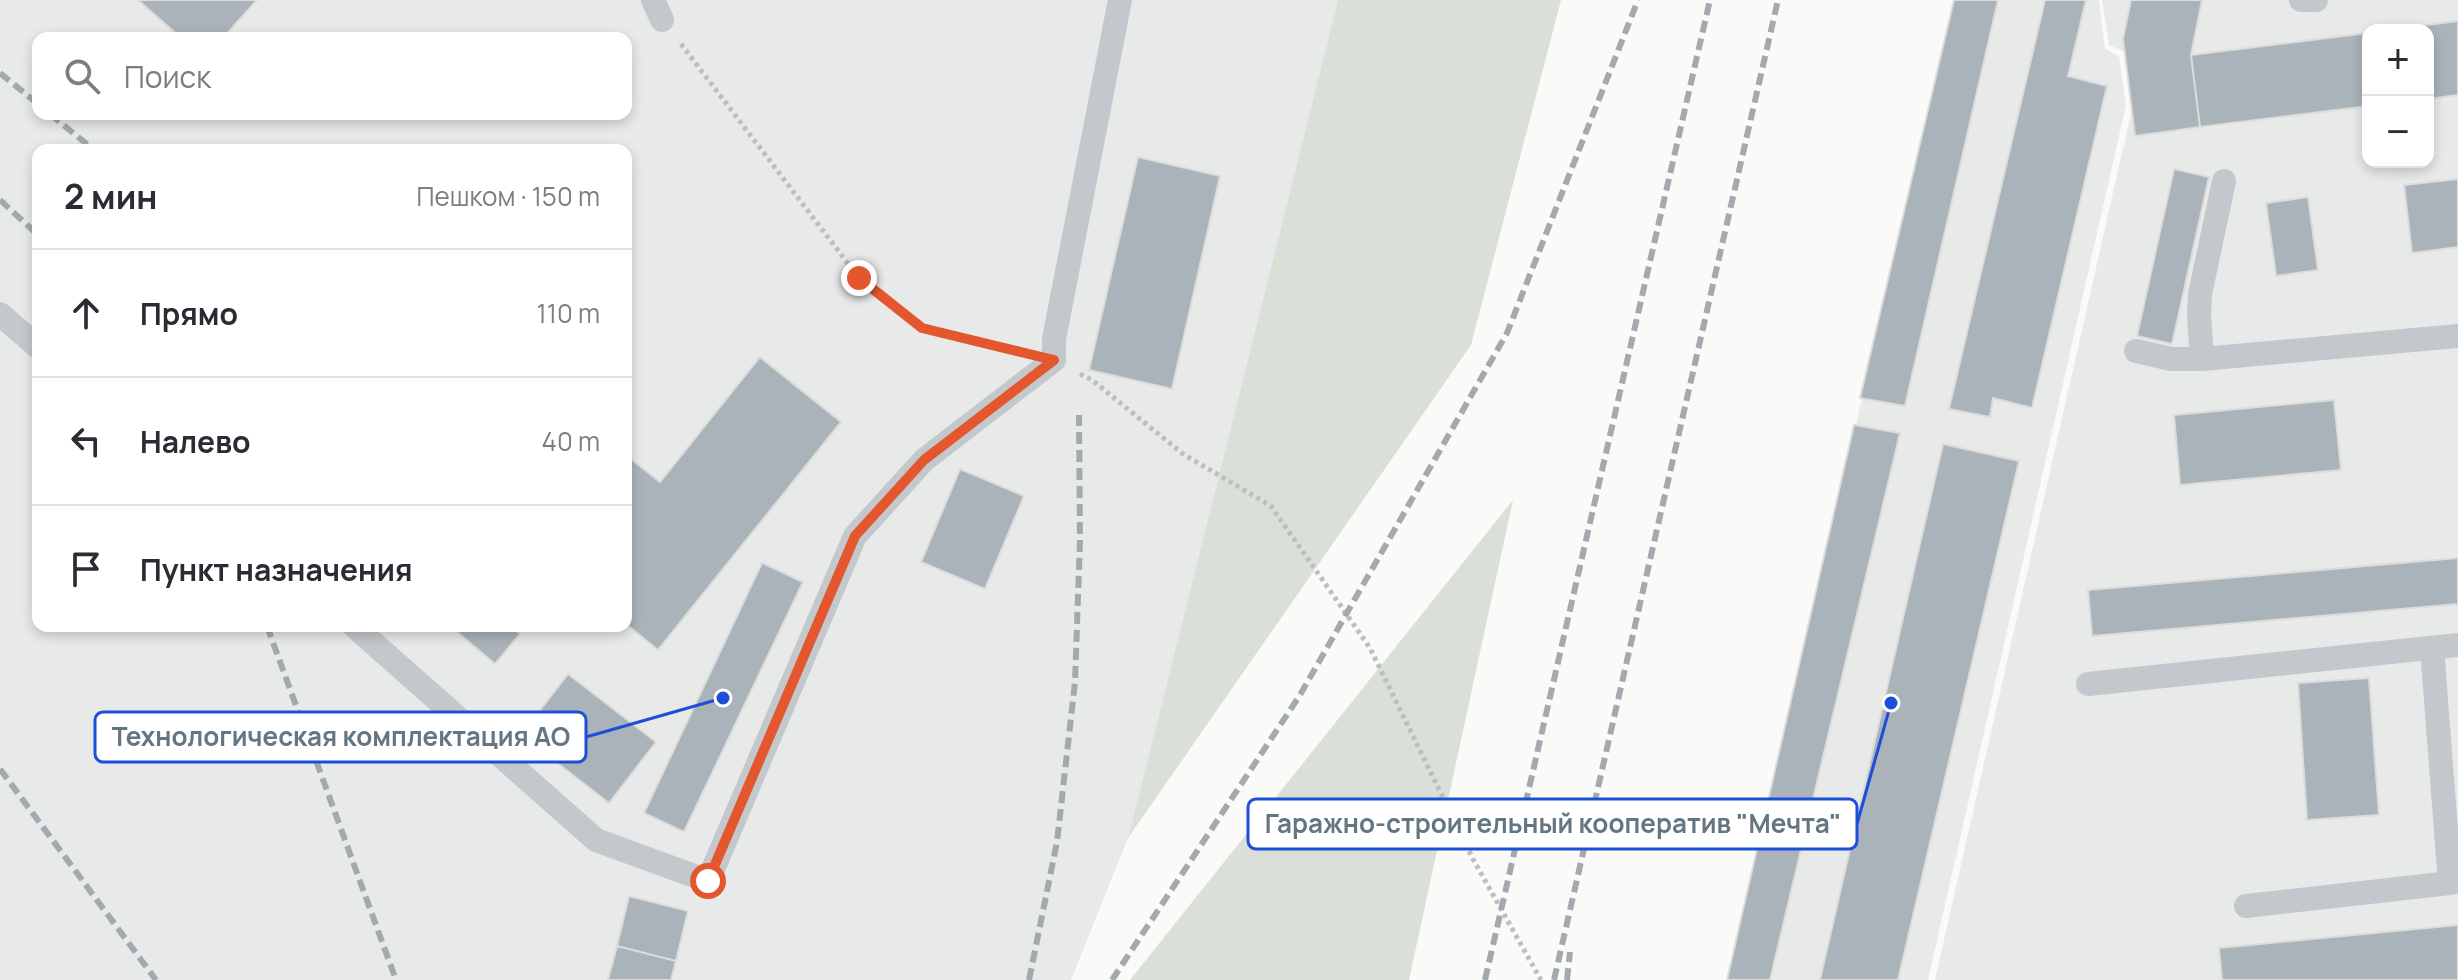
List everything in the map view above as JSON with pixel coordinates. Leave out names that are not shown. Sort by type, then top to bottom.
[{"type":"lane","points":[[361,632],[596,840],[708,881],[855,536],[924,460],[1054,360],[1054,339],[1120,0]]},
{"type":"lane","points":[[2301,0],[2316,0]]},
{"type":"lane","points":[[2202,359],[2200,294],[2224,181]]},
{"type":"lane","points":[[0,314],[32,342]]},
{"type":"lane","points":[[2136,351],[2171,359],[2202,359],[2458,336]]},
{"type":"lane","points":[[2088,684],[2458,645]]},
{"type":"lane","points":[[2246,906],[2454,882],[2449,764],[2432,648]]},
{"type":"path","points":[[658,10],[859,278],[922,328],[1054,360],[1092,380],[1183,454],[1271,506],[1370,648],[1474,861],[1541,980]]},
{"type":"shaded area","points":[[0,0],[1338,0],[1128,838],[1071,980],[0,980]]},
{"type":"shaded area","points":[[1338,0],[1561,0],[1471,345],[1128,838]]},
{"type":"shaded area","points":[[1954,0],[2099,0],[2105,49],[2119,56],[2126,105],[1928,980],[1728,980]]},
{"type":"shaded area","points":[[2102,0],[2458,0],[2458,980],[1935,980],[2134,100],[2127,53],[2109,45]]},
{"type":"shaded area","points":[[1513,500],[1409,980],[1130,980]]},
{"type":"building","points":[[138,0],[257,0],[228,32],[174,32]]},
{"type":"building","points":[[1954,0],[1998,0],[1905,406],[1860,398]]},
{"type":"building","points":[[2045,0],[2086,0],[2068,76],[2107,86],[2032,408],[1993,398],[1990,417],[1949,409]]},
{"type":"building","points":[[2131,0],[2202,0],[2191,55],[2200,127],[2135,136],[2123,39]]},
{"type":"building","points":[[2458,21],[2458,95],[2434,98],[2434,24]]},
{"type":"building","points":[[2362,34],[2362,107],[2200,127],[2191,55]]},
{"type":"building","points":[[1138,157],[1220,176],[1172,389],[1089,370]]},
{"type":"building","points":[[2174,169],[2209,177],[2172,344],[2137,336]]},
{"type":"building","points":[[2458,179],[2458,247],[2412,253],[2404,185]]},
{"type":"building","points":[[2308,197],[2318,270],[2276,276],[2266,203]]},
{"type":"building","points":[[760,357],[841,422],[658,650],[632,629],[632,460],[660,482]]},
{"type":"building","points":[[2334,400],[2341,470],[2180,485],[2174,415]]},
{"type":"building","points":[[1854,425],[1900,433],[1770,980],[1727,980]]},
{"type":"building","points":[[1943,444],[2019,461],[1898,980],[1820,980]]},
{"type":"building","points":[[960,469],[1024,496],[985,589],[921,562]]},
{"type":"building","points":[[2458,558],[2458,604],[2092,636],[2088,590]]},
{"type":"building","points":[[762,563],[803,582],[684,832],[644,813]]},
{"type":"building","points":[[457,632],[520,634],[495,664]]},
{"type":"building","points":[[568,674],[656,742],[609,803],[521,735]]},
{"type":"building","points":[[2369,678],[2379,815],[2307,820],[2298,683]]},
{"type":"building","points":[[629,896],[688,911],[676,961],[617,946]]},
{"type":"building","points":[[2458,925],[2458,980],[2222,980],[2219,948]]},
{"type":"building","points":[[617,946],[676,961],[671,980],[608,980]]},
{"type":"railway","points":[[1112,980],[1300,695],[1507,333],[1638,0]]},
{"type":"railway","points":[[1485,980],[1710,0]]},
{"type":"railway","points":[[1554,980],[1778,0]]},
{"type":"railway","points":[[0,73],[32,99]]},
{"type":"railway","points":[[57,120],[87,144]]},
{"type":"railway","points":[[0,200],[32,229]]},
{"type":"railway","points":[[1029,980],[1057,842],[1075,682],[1080,541],[1079,415]]},
{"type":"railway","points":[[269,632],[396,980]]},
{"type":"railway","points":[[0,769],[156,980]]},
{"type":"railway","points":[[1567,980],[1570,952]]},
{"type":"place","name":"Технологическая комплектация АО","points":[[723,698]]},
{"type":"place","name":"Гаражно-строительный кооператив \"Мечта\"","points":[[1891,703]]},
{"type":"route","points":[[708,881],[855,536],[924,460],[1054,360],[922,328],[859,278]]}]
